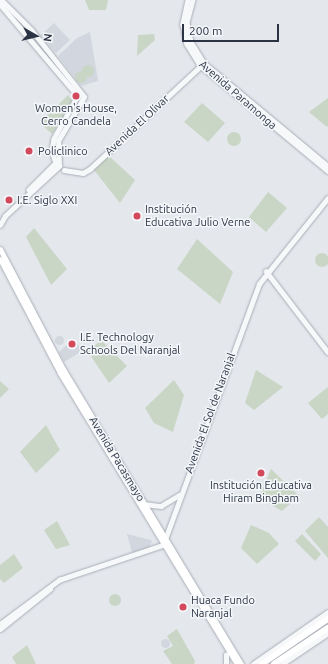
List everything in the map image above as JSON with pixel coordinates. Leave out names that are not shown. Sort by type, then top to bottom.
[{"type":"main road","name":"Avenida Pacasmayo","points":[[0,249],[63,369],[144,504],[167,539],[241,664]]},
{"type":"main road","name":"Avenida Pacasmayo","points":[[0,259],[60,373],[163,545],[237,664]]},
{"type":"main road","points":[[262,664],[328,619]]},
{"type":"main road","points":[[274,664],[292,654],[328,628]]},
{"type":"main road","points":[[284,643],[292,643]]},
{"type":"street","points":[[1,0],[31,30],[84,97],[58,141],[59,167]]},
{"type":"street","name":"Avenida Paramonga","points":[[188,0],[183,24],[187,44],[202,64],[328,171]]},
{"type":"street","name":"Avenida Paramonga","points":[[193,0],[188,23],[191,42],[202,64],[328,166]]},
{"type":"street","points":[[0,4],[78,96],[54,139],[52,151],[59,167]]},
{"type":"street","name":"Avenida El Olivar","points":[[59,167],[82,172],[90,169],[202,64]]},
{"type":"street","points":[[0,217],[59,167]]},
{"type":"street","points":[[0,225],[4,216],[59,167]]},
{"type":"street","name":"Avenida El Sol de Naranjal","points":[[163,545],[167,539],[180,494],[242,321],[266,271],[328,198]]},
{"type":"street","points":[[266,271],[328,352]]},
{"type":"street","points":[[144,504],[167,504],[180,494]]},
{"type":"street","points":[[0,624],[61,579],[163,545]]},
{"type":"street","points":[[0,630],[61,579]]},
{"type":"street","points":[[253,664],[328,612]]},
{"type":"street","points":[[282,664],[292,654],[328,633]]},
{"type":"street","points":[[226,655],[226,664]]},
{"type":"shaded area","points":[[54,23],[70,40],[56,53],[40,36]]},
{"type":"shaded area","points":[[90,32],[98,81],[81,86],[58,56],[77,38]]},
{"type":"shaded area","name":"I.E. Siglo XXI","points":[[7,195],[11,195],[13,196],[13,204],[7,205],[4,202],[4,198]]},
{"type":"shaded area","points":[[59,335],[64,340],[59,345],[54,340]]},
{"type":"shaded area","name":"I.E. Technology Schools Del Naranjal","points":[[74,338],[82,351],[64,362],[59,352]]},
{"type":"shaded area","points":[[127,534],[151,540],[152,541],[149,548],[132,553]]},
{"type":"shaded area","points":[[165,638],[170,643],[165,648],[160,643]]},
{"type":"green space","points":[[85,0],[108,0],[106,10],[89,10]]},
{"type":"green space","points":[[154,34],[155,40],[137,56],[138,35]]},
{"type":"green space","points":[[88,65],[92,67],[94,71],[92,75],[88,77],[84,75],[82,71],[84,67]]},
{"type":"green space","points":[[79,71],[83,71],[87,77],[83,83],[79,83],[75,79],[75,75]]},
{"type":"green space","points":[[68,95],[74,102],[52,134],[40,123]]},
{"type":"green space","points":[[328,98],[328,126],[327,127],[309,112]]},
{"type":"green space","points":[[202,103],[225,123],[208,142],[184,122]]},
{"type":"green space","points":[[234,132],[239,134],[241,139],[239,144],[234,146],[229,144],[227,139],[229,134]]},
{"type":"green space","points":[[109,156],[135,180],[120,203],[94,170]]},
{"type":"green space","points":[[268,192],[287,208],[266,232],[249,217]]},
{"type":"green space","points":[[34,228],[67,269],[51,285],[26,237]]},
{"type":"green space","points":[[197,239],[233,272],[220,304],[177,269]]},
{"type":"green space","points":[[322,253],[327,255],[329,260],[327,265],[322,267],[317,265],[315,260],[317,255]]},
{"type":"green space","points":[[101,340],[127,366],[109,383],[88,352]]},
{"type":"green space","points":[[256,370],[283,387],[254,410],[245,403]]},
{"type":"green space","points":[[174,380],[184,395],[173,432],[154,423],[145,408]]},
{"type":"green space","points":[[0,381],[9,389],[0,398]]},
{"type":"green space","points":[[328,387],[328,414],[322,419],[308,403]]},
{"type":"green space","points":[[46,425],[60,450],[36,473],[20,452]]},
{"type":"green space","points":[[271,469],[299,496],[282,511],[259,498]]},
{"type":"green space","points":[[319,517],[328,527],[328,558],[305,531]]},
{"type":"green space","points":[[57,521],[70,545],[56,549],[44,530]]},
{"type":"green space","points":[[251,525],[269,533],[279,544],[257,564],[241,548]]},
{"type":"green space","points":[[302,534],[321,554],[315,561],[295,541]]},
{"type":"green space","points":[[14,554],[23,568],[4,583],[0,579],[0,565]]},
{"type":"green space","points":[[117,594],[120,595],[120,605],[113,606],[110,605],[109,598],[110,595]]},
{"type":"green space","points":[[177,629],[195,661],[194,664],[172,664],[163,651],[173,646],[167,636]]},
{"type":"green space","points":[[27,645],[36,664],[16,664],[12,657]]},
{"type":"place","name":"Women's House, Cerro Candela","points":[[76,96]]},
{"type":"place","name":"Policlinico","points":[[29,151]]},
{"type":"place","name":"I.E. Siglo XXI","points":[[9,200]]},
{"type":"place","name":"Institución Educativa Julio Verne","points":[[137,216]]},
{"type":"place","name":"I.E. Technology Schools Del Naranjal","points":[[72,344]]},
{"type":"place","name":"Institución Educativa Hiram Bingham","points":[[261,473]]},
{"type":"place","name":"Huaca Fundo Naranjal","points":[[183,607]]}]
